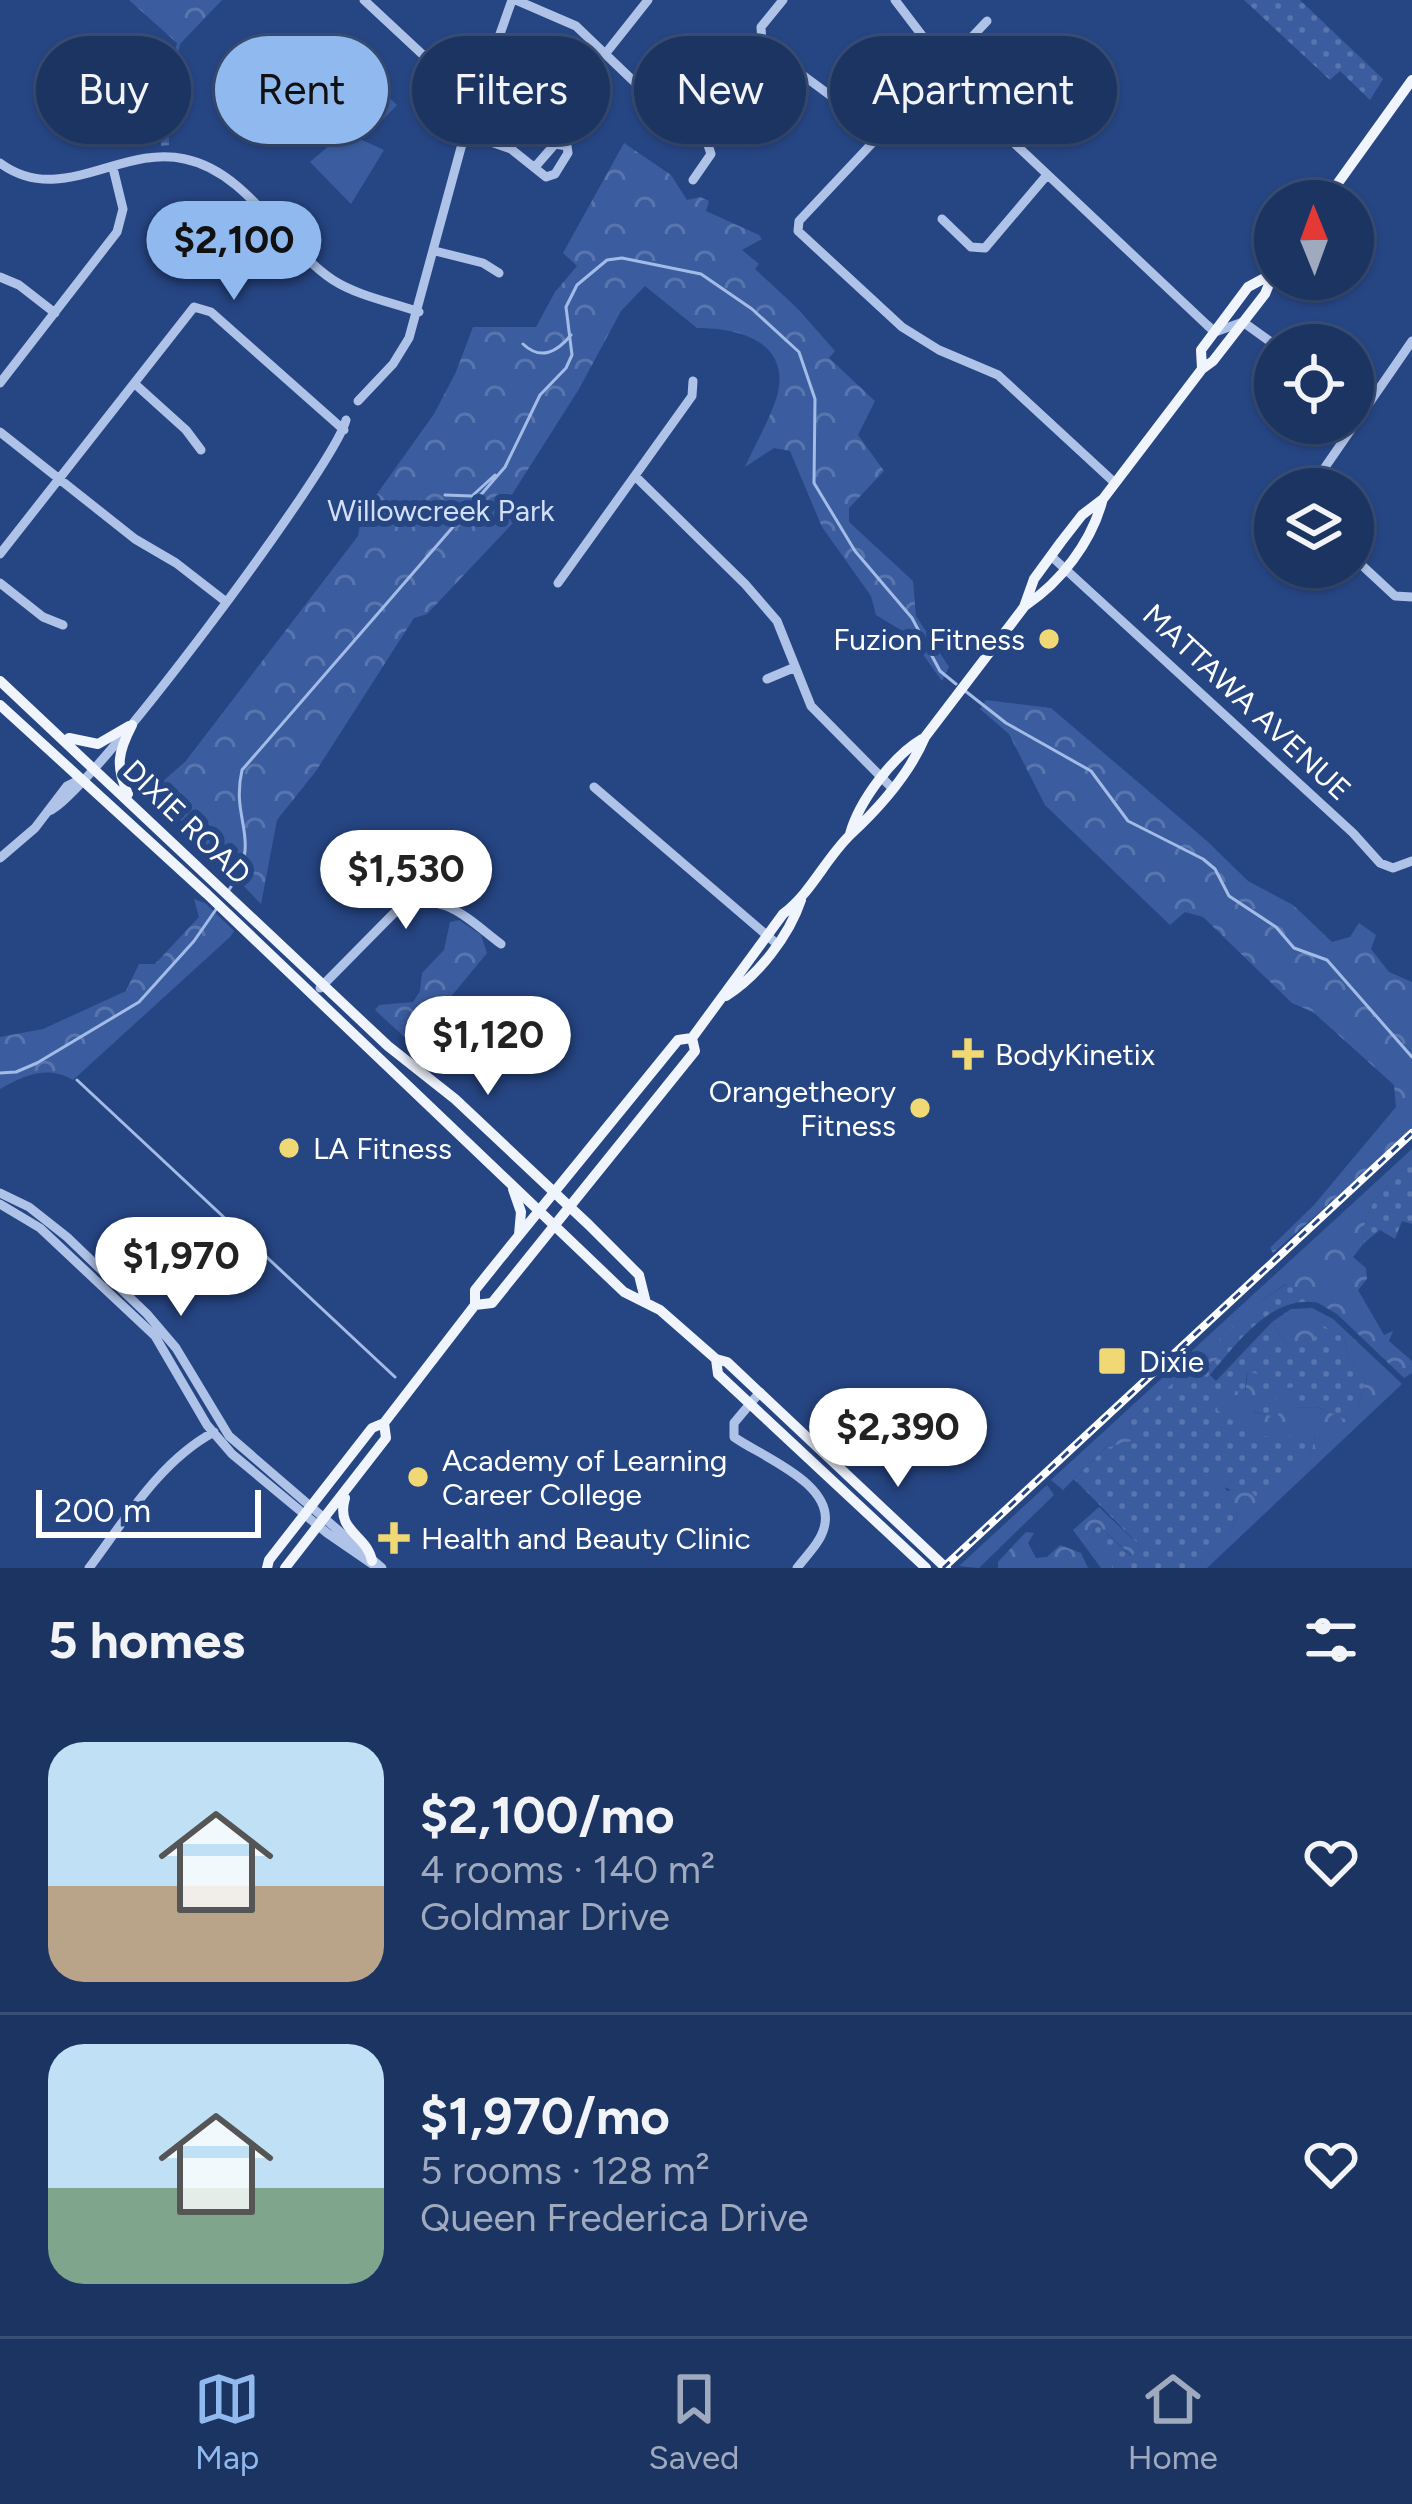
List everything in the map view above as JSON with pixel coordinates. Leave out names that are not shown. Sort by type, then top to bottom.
[{"type":"main road","points":[[1340,180],[1412,80]]},
{"type":"main road","points":[[1202,369],[1201,350],[1254,283]]},
{"type":"main road","points":[[850,834],[865,825],[892,789],[925,737],[1024,607],[1034,579],[1082,515],[1103,499],[1202,369],[1247,325],[1262,300]]},
{"type":"main road","points":[[1024,607],[1048,590],[1094,529],[1103,499]]},
{"type":"main road","name":"DIXIE ROAD","points":[[0,681],[388,1046],[436,1082],[590,1225],[639,1275],[645,1299]]},
{"type":"main road","name":"DIXIE ROAD","points":[[0,705],[207,894],[624,1292],[645,1299],[716,1359],[727,1362],[946,1568]]},
{"type":"main road","points":[[58,733],[98,744],[131,725]]},
{"type":"main road","points":[[131,725],[117,765],[131,801]]},
{"type":"main road","points":[[267,1568],[372,1428],[384,1423],[476,1305],[475,1290],[678,1040],[692,1039],[723,998],[744,985],[772,939],[795,919],[801,900],[883,779],[909,746],[925,737]]},
{"type":"main road","points":[[476,1305],[492,1303],[695,1052],[692,1039]]},
{"type":"main road","points":[[536,1175],[570,1173]]},
{"type":"main road","points":[[512,1186],[521,1212],[518,1237]]},
{"type":"main road","points":[[586,1186],[590,1225]]},
{"type":"main road","points":[[534,1250],[555,1242],[574,1244]]},
{"type":"main road","name":"DIXIE ROAD","points":[[716,1359],[718,1374],[926,1568]]},
{"type":"main road","points":[[285,1568],[386,1438],[384,1423]]},
{"type":"main road","points":[[356,1478],[342,1508],[343,1520],[378,1565]]},
{"type":"street","points":[[500,36],[514,0],[570,22],[586,36]]},
{"type":"street","points":[[610,48],[648,0]]},
{"type":"street","points":[[783,0],[760,30],[762,45],[830,95]]},
{"type":"street","points":[[895,0],[923,36]]},
{"type":"street","points":[[372,3],[412,44]]},
{"type":"street","points":[[973,36],[987,21]]},
{"type":"street","points":[[610,57],[648,94],[708,140],[710,157],[693,180]]},
{"type":"street","points":[[358,401],[402,351],[418,312],[462,144]]},
{"type":"street","points":[[497,144],[535,167]]},
{"type":"street","points":[[871,144],[799,221],[798,231],[891,319],[939,350],[998,375],[1115,483]]},
{"type":"street","points":[[1014,144],[1215,332],[1247,325],[1254,330]]},
{"type":"street","points":[[0,163],[16,173],[48,181],[157,157],[198,162],[231,183],[328,277],[418,312]]},
{"type":"street","points":[[0,383],[119,227],[122,203],[113,168]]},
{"type":"street","points":[[942,220],[971,248],[985,248],[1047,175]]},
{"type":"street","points":[[435,251],[483,263],[499,274]]},
{"type":"street","points":[[0,277],[19,285],[55,313]]},
{"type":"street","points":[[0,554],[188,313],[202,307],[345,424],[301,503],[131,725],[0,858]]},
{"type":"street","points":[[1374,387],[1412,341]]},
{"type":"street","points":[[558,583],[692,395],[693,381]]},
{"type":"street","points":[[135,384],[201,450]]},
{"type":"street","points":[[0,433],[224,601]]},
{"type":"street","points":[[635,476],[777,621],[821,720],[892,789]]},
{"type":"street","name":"MATTAWA AVENUE","points":[[1051,556],[1353,832],[1380,863],[1393,868],[1412,861]]},
{"type":"street","points":[[1374,577],[1390,592],[1412,597]]},
{"type":"street","points":[[0,583],[43,617],[63,626]]},
{"type":"street","points":[[767,679],[794,668]]},
{"type":"street","points":[[594,787],[772,939]]},
{"type":"street","points":[[311,995],[382,923],[412,902],[448,905],[501,944]]},
{"type":"street","points":[[0,1193],[29,1207],[67,1237],[155,1322],[176,1348],[217,1430]]},
{"type":"street","points":[[0,1204],[40,1228],[155,1336],[217,1430],[370,1565],[378,1565]]},
{"type":"street","points":[[760,1392],[734,1423],[734,1437],[813,1490],[826,1513],[823,1533],[797,1568]]},
{"type":"street","points":[[89,1568],[162,1473],[217,1430]]},
{"type":"green space","points":[[129,0],[222,0],[188,36],[169,36]]},
{"type":"green space","points":[[1244,0],[1300,0],[1383,79],[1370,100],[1340,71],[1330,80]]},
{"type":"green space","name":"Willowcreek Park","points":[[624,143],[671,175],[687,200],[709,201],[706,211],[759,235],[762,239],[742,250],[759,264],[755,269],[835,351],[829,358],[875,401],[858,435],[884,471],[849,508],[849,522],[913,581],[916,616],[949,667],[942,681],[909,635],[876,615],[871,596],[822,527],[790,451],[774,448],[745,467],[779,387],[779,371],[766,347],[727,330],[697,328],[645,286],[621,311],[579,389],[504,507],[514,522],[427,614],[414,618],[316,771],[277,820],[261,904],[149,793],[185,762],[358,536],[362,515],[434,414],[473,327],[536,327],[555,292],[577,266],[563,253]]},
{"type":"green space","points":[[331,144],[371,144],[384,150],[351,204],[310,162]]},
{"type":"green space","points":[[986,700],[1051,708],[1248,881],[1293,905],[1332,942],[1350,937],[1359,923],[1376,935],[1371,949],[1389,972],[1412,982],[1412,1131],[1273,1253],[1270,1248],[1314,1205],[1396,1107],[1394,1085],[1313,1012],[1292,1003],[1203,917],[1185,912],[1170,925],[1045,805],[1009,734],[980,709]]},
{"type":"green space","points":[[194,899],[205,903],[234,931],[230,937],[73,1080],[55,1073],[36,1074],[0,1089],[0,1037],[43,1029],[126,991],[139,964],[155,964],[199,917]]},
{"type":"green space","points":[[459,920],[481,935],[487,953],[412,1044],[375,1010],[379,1005],[413,1002],[422,973],[444,950],[450,922]]},
{"type":"green space","points":[[1412,1149],[1412,1162],[1371,1207],[1364,1243],[1353,1257],[1366,1268],[1367,1279],[1358,1290],[1384,1335],[1393,1331],[1389,1341],[1412,1361],[1412,1373],[1404,1378],[1337,1314],[1286,1284],[1260,1301],[1219,1340],[1223,1351],[1207,1371],[1189,1369],[1129,1422],[1135,1440],[1105,1448],[1063,1490],[1051,1480]]},
{"type":"green space","points":[[1412,1162],[1412,1224],[1402,1221],[1395,1239],[1380,1230],[1364,1243],[1371,1207]]},
{"type":"green space","points":[[1287,1284],[1319,1303],[1302,1302],[1271,1313],[1210,1375],[1216,1381],[1272,1322],[1290,1351],[1322,1324],[1345,1338],[1347,1355],[1365,1381],[1357,1410],[1344,1420],[1318,1407],[1293,1408],[1294,1388],[1275,1418],[1253,1411],[1247,1372],[1245,1392],[1217,1410],[1315,1436],[1311,1453],[1262,1503],[1217,1484],[1238,1515],[1230,1534],[1194,1568],[1111,1568],[1113,1564],[1092,1532],[1097,1524],[1131,1556],[1140,1546],[1074,1479],[1105,1448],[1134,1440],[1129,1422],[1260,1301]]},
{"type":"green space","points":[[1312,1308],[1333,1319],[1402,1384],[1207,1568],[1194,1568],[1230,1534],[1238,1515],[1217,1485],[1197,1488],[1202,1476],[1217,1475],[1227,1491],[1246,1486],[1262,1503],[1311,1453],[1315,1437],[1255,1436],[1217,1410],[1220,1390],[1245,1392],[1248,1371],[1263,1376],[1263,1395],[1254,1412],[1275,1417],[1284,1409],[1269,1391],[1294,1387],[1294,1408],[1317,1407],[1344,1419],[1357,1410],[1365,1381],[1347,1355],[1345,1338],[1322,1325],[1312,1343],[1290,1351],[1272,1322],[1291,1309]]},
{"type":"green space","points":[[1047,1485],[1054,1495],[979,1568],[959,1566]]},
{"type":"green space","points":[[1099,1507],[1140,1546],[1132,1556],[1097,1524],[1092,1532],[1114,1564],[1111,1568],[1101,1568],[1073,1530]]},
{"type":"green space","points":[[1026,1532],[1034,1533],[1028,1543],[1036,1558],[1047,1557],[1060,1545],[1081,1553],[1088,1568],[998,1568],[998,1562]]},
{"type":"waterway","points":[[229,890],[244,857],[242,770],[505,467],[540,395],[572,355],[566,307],[577,285],[607,260],[622,258],[701,274],[752,309],[799,352],[815,399],[814,483],[855,551],[912,618],[940,671],[956,684]]},
{"type":"waterway","points":[[523,344],[536,352],[548,352],[571,335]]},
{"type":"waterway","points":[[445,495],[472,496],[495,475]]},
{"type":"waterway","points":[[964,690],[1006,723],[1091,771],[1128,821],[1203,859],[1215,869],[1229,896],[1276,927],[1294,948],[1327,960],[1412,1057]]},
{"type":"waterway","points":[[0,1073],[37,1063],[139,1002],[217,908]]},
{"type":"waterway","points":[[77,1080],[395,1377]]},
{"type":"railway","points":[[943,1568],[1412,1133]]},
{"type":"place","name":"Fuzion Fitness","points":[[1049,639]]},
{"type":"place","name":"BodyKinetix","points":[[968,1054]]},
{"type":"place","name":"Orangetheory Fitness","points":[[920,1108]]},
{"type":"place","name":"LA Fitness","points":[[289,1148]]},
{"type":"place","name":"Dixie","points":[[1112,1361]]},
{"type":"place","name":"Academy of Learning Career College","points":[[418,1477]]},
{"type":"place","name":"Health and Beauty Clinic","points":[[394,1538]]}]
